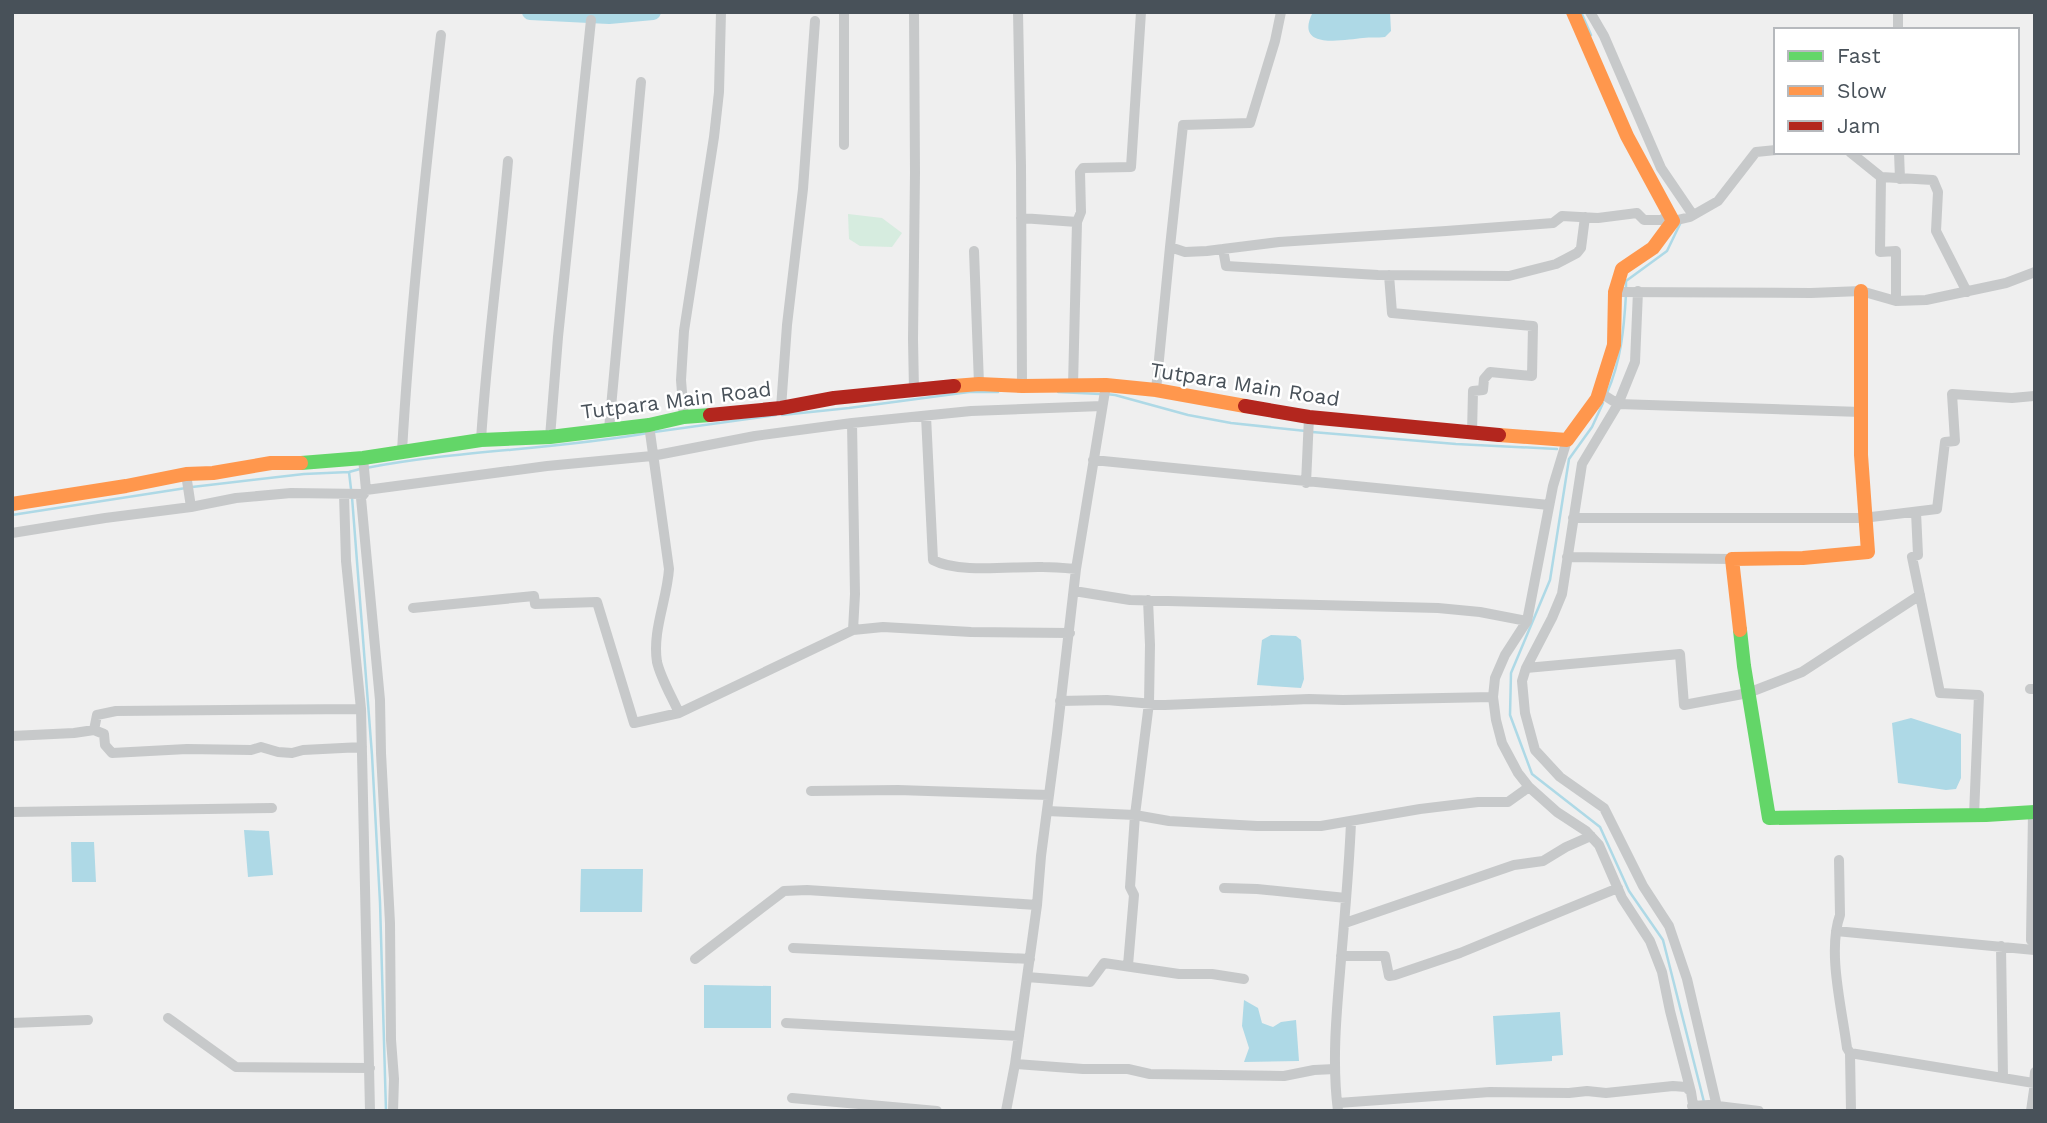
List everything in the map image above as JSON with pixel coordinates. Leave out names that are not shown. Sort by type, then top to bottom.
[{"type":"street","points":[[684,417],[681,380],[684,331],[714,137],[719,92],[721,12]]},
{"type":"street","points":[[844,12],[844,145]]},
{"type":"street","points":[[914,12],[914,391]]},
{"type":"street","points":[[1018,12],[1022,386]]},
{"type":"street","points":[[1073,386],[1077,222],[1081,212],[1080,172],[1083,168],[1131,167],[1141,12]]},
{"type":"street","points":[[1156,390],[1183,125],[1250,123],[1281,12]]},
{"type":"street","points":[[1573,12],[1627,136],[1671,219]]},
{"type":"street","points":[[1590,12],[1604,36],[1661,167],[1691,216]]},
{"type":"street","points":[[550,437],[591,20]]},
{"type":"street","points":[[781,408],[787,325],[803,189],[815,21]]},
{"type":"street","points":[[402,452],[415,284],[441,35]]},
{"type":"street","points":[[609,429],[641,82]]},
{"type":"street","points":[[1170,247],[1185,252],[1319,238],[1446,232],[1553,223],[1562,216],[1598,218],[1637,213],[1644,220],[1691,216],[1718,201],[1740,169],[1756,152],[1774,150]]},
{"type":"street","points":[[1852,154],[1881,177],[1933,180],[1938,192],[1936,230],[1967,292]]},
{"type":"street","points":[[1899,154],[1900,179]]},
{"type":"street","points":[[481,440],[486,358],[508,161]]},
{"type":"street","points":[[1881,177],[1880,252],[1896,251],[1896,301]]},
{"type":"street","points":[[1021,218],[1077,222]]},
{"type":"street","points":[[1223,249],[1226,266],[1389,275],[1509,276],[1556,264],[1577,253],[1581,248],[1585,218]]},
{"type":"street","points":[[1671,219],[1653,248],[1622,269],[1607,397],[1581,464],[1562,594],[1522,681],[1525,713],[1535,750],[1560,777],[1604,808],[1643,886],[1669,926],[1687,979],[1705,1107]]},
{"type":"street","points":[[974,251],[979,384]]},
{"type":"street","points":[[1618,291],[1861,291],[1896,301],[1926,300],[2006,283],[2035,272]]},
{"type":"street","points":[[1389,275],[1392,313],[1533,326],[1532,376],[1490,372],[1484,379],[1483,390],[1473,391],[1472,433]]},
{"type":"street","points":[[1607,397],[1635,362],[1636,291]]},
{"type":"street","points":[[1567,558],[1803,558],[1868,552],[1863,518],[1861,291]]},
{"type":"street","name":"Tutpara Main Road","points":[[12,504],[186,474],[213,473],[271,463],[363,458],[481,440],[550,437],[649,425],[684,417],[781,408],[835,398],[979,384],[1106,385],[1156,390],[1309,427],[1472,433],[1567,440]]},
{"type":"street","points":[[1006,1111],[1037,905],[1076,569],[1106,385]]},
{"type":"street","points":[[1573,518],[1863,518],[1937,509],[1945,442],[1955,441],[1952,394],[2012,398],[2035,396]]},
{"type":"street","points":[[1691,1092],[1662,972],[1650,942],[1622,898],[1599,845],[1586,831],[1557,812],[1529,787],[1518,773],[1502,743],[1496,720],[1493,696],[1495,678],[1505,655],[1527,621],[1549,505],[1567,440],[1597,399],[1607,397],[1861,412]]},
{"type":"street","points":[[12,533],[236,498],[365,492],[547,466],[652,456],[755,436],[852,423],[971,411],[1102,406]]},
{"type":"street","points":[[926,416],[933,560],[939,564],[961,567],[1076,569]]},
{"type":"street","points":[[852,423],[855,594],[853,630]]},
{"type":"street","points":[[649,425],[669,569],[668,588],[656,643],[657,664],[679,713]]},
{"type":"street","points":[[1306,483],[1309,427]]},
{"type":"street","points":[[363,458],[365,492],[361,498],[380,700],[390,923],[393,1111]]},
{"type":"street","points":[[1093,460],[1549,505]]},
{"type":"street","points":[[186,474],[191,507]]},
{"type":"street","points":[[344,494],[346,571],[362,747],[370,1111]]},
{"type":"street","points":[[1916,512],[1918,555],[1912,557],[1940,693],[1979,695],[1974,815]]},
{"type":"street","points":[[1732,559],[1748,693],[1769,818],[2034,812],[2031,940],[2035,941]]},
{"type":"street","points":[[1074,592],[1130,600],[1438,608],[1480,612],[1527,621]]},
{"type":"street","points":[[1526,668],[1680,654],[1684,705],[1748,693],[1802,672],[1920,595]]},
{"type":"street","points":[[413,608],[534,596],[535,604],[597,602],[634,723],[679,713],[853,630],[883,627],[971,632],[1070,633]]},
{"type":"street","points":[[1128,965],[1134,895],[1130,887],[1135,815],[1149,703],[1148,600]]},
{"type":"street","points":[[1060,701],[1107,700],[1166,705],[1493,696]]},
{"type":"street","points":[[94,730],[97,715],[116,711],[360,709]]},
{"type":"street","points":[[12,736],[94,730],[104,734],[105,745],[112,752],[251,750],[261,747],[292,753],[362,747]]},
{"type":"street","points":[[1047,811],[1135,815],[1169,821],[1257,826],[1321,826],[1420,809],[1508,802],[1529,787]]},
{"type":"street","points":[[811,791],[898,790],[1049,795]]},
{"type":"street","points":[[12,812],[272,808]]},
{"type":"street","points":[[1351,822],[1336,1029],[1338,1107],[1490,1092],[1606,1093],[1673,1086],[1686,1087],[1705,1107],[1759,1111]]},
{"type":"street","points":[[1345,923],[1514,865],[1543,861],[1591,836]]},
{"type":"street","points":[[1839,860],[1840,915],[1834,953],[1847,1048],[1850,1053],[1850,1111]]},
{"type":"street","points":[[1224,888],[1346,898]]},
{"type":"street","points":[[1341,956],[1385,956],[1389,976],[1395,975],[1460,953],[1618,888]]},
{"type":"street","points":[[695,959],[784,891],[821,890],[1037,905]]},
{"type":"street","points":[[1836,930],[2035,950]]},
{"type":"street","points":[[2001,946],[2003,1078]]},
{"type":"street","points":[[793,947],[1030,959]]},
{"type":"street","points":[[1027,977],[1090,982],[1104,962],[1179,974],[1212,974],[1244,979]]},
{"type":"street","points":[[167,1018],[236,1067],[370,1068]]},
{"type":"street","points":[[12,1023],[88,1020]]},
{"type":"street","points":[[786,1023],[1019,1036]]},
{"type":"street","points":[[1850,1053],[2034,1083]]},
{"type":"street","points":[[1015,1063],[1083,1069],[1128,1069],[1150,1074],[1284,1076],[1335,1069]]},
{"type":"street","points":[[2031,1111],[2035,1072]]},
{"type":"street","points":[[792,1098],[937,1111]]},
{"type":"green space","points":[[848,214],[882,218],[902,233],[892,247],[860,246],[849,239]]},
{"type":"water","points":[[1313,12],[1390,12],[1391,31],[1385,37],[1323,40],[1310,32],[1309,24]]},
{"type":"water","points":[[1271,635],[1296,636],[1301,640],[1304,679],[1301,688],[1257,685],[1262,640]]},
{"type":"water","points":[[1911,718],[1961,734],[1961,778],[1956,789],[1898,783],[1892,723]]},
{"type":"water","points":[[244,830],[269,831],[273,875],[248,877]]},
{"type":"water","points":[[71,842],[94,842],[96,882],[72,882]]},
{"type":"water","points":[[581,869],[643,869],[642,912],[580,912]]},
{"type":"water","points":[[704,985],[771,986],[771,1028],[704,1028]]},
{"type":"water","points":[[1244,1000],[1258,1008],[1262,1023],[1273,1027],[1281,1022],[1296,1020],[1299,1061],[1244,1062],[1249,1048],[1242,1026]]},
{"type":"water","points":[[1560,1012],[1563,1055],[1552,1056],[1552,1061],[1496,1065],[1493,1016]]},
{"type":"waterway","points":[[530,12],[609,16],[653,12]]},
{"type":"waterway","points":[[1581,12],[1591,35]]},
{"type":"waterway","points":[[1626,288],[1626,281],[1667,251],[1680,224]]},
{"type":"waterway","points":[[1607,393],[1621,345],[1626,294]]},
{"type":"waterway","points":[[782,415],[969,392],[998,392]]},
{"type":"waterway","points":[[1058,392],[1100,394]]},
{"type":"waterway","points":[[1106,394],[1231,423],[1306,431]]},
{"type":"waterway","points":[[1603,403],[1592,427],[1569,459],[1550,580],[1511,673],[1510,715],[1532,774],[1600,827],[1629,891],[1663,940],[1704,1102]]},
{"type":"waterway","points":[[654,432],[776,415]]},
{"type":"waterway","points":[[1312,432],[1557,449]]},
{"type":"waterway","points":[[366,468],[436,457],[648,433]]},
{"type":"waterway","points":[[192,487],[360,469]]},
{"type":"waterway","points":[[349,472],[351,489]]},
{"type":"waterway","points":[[12,515],[186,488]]},
{"type":"waterway","points":[[352,497],[372,755],[380,902],[386,1111]]},
{"type":"traffic: fast","points":[[301,463],[363,458],[481,440],[550,437],[710,415]]},
{"type":"traffic: fast","points":[[1740,630],[1769,818],[2035,812]]},
{"type":"traffic: slow","points":[[1499,435],[1567,440],[1597,399],[1614,345],[1615,292],[1622,269],[1653,248],[1673,221],[1627,136],[1573,12]]},
{"type":"traffic: slow","points":[[1740,630],[1732,559],[1803,558],[1868,552],[1861,455],[1861,291]]},
{"type":"traffic: slow","points":[[954,386],[1106,385],[1156,390],[1245,406]]},
{"type":"traffic: slow","points":[[12,504],[186,474],[213,473],[271,463],[301,463]]},
{"type":"traffic: jam","points":[[710,415],[781,408],[834,398],[954,386]]},
{"type":"traffic: jam","points":[[1245,406],[1309,417],[1499,435]]}]
